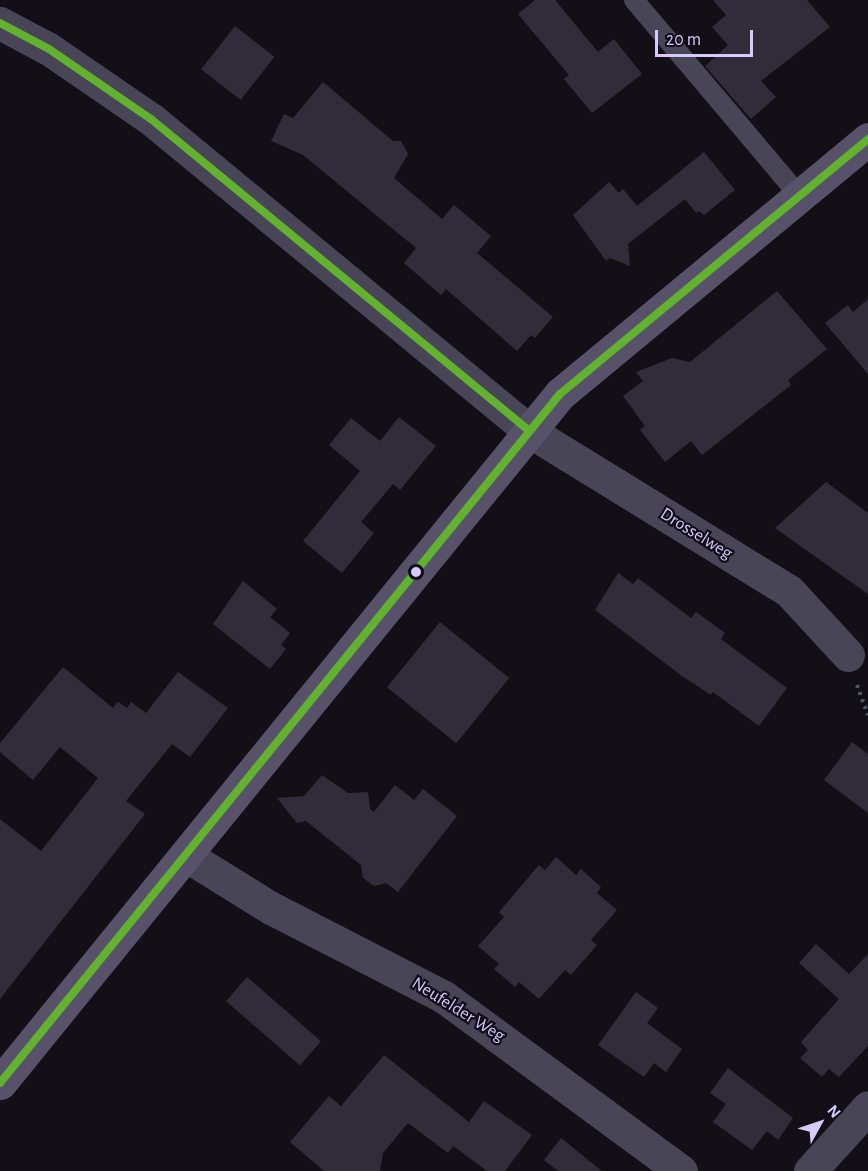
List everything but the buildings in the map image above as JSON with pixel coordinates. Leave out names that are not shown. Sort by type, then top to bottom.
[{"type":"street","name":"Drosselweg","points":[[0,23],[49,49],[151,119],[530,431],[789,591],[848,655]]},
{"type":"street","points":[[0,1083],[187,856],[560,394],[798,194],[868,140]]},
{"type":"street","name":"Neufelder Weg","points":[[187,856],[271,908],[444,997],[681,1171]]},
{"type":"street","points":[[810,1171],[868,1107]]},
{"type":"lane","points":[[634,0],[798,194]]},
{"type":"transit line","points":[[0,23],[49,49],[151,119],[529,431]]},
{"type":"transit line","points":[[0,1083],[560,394],[868,139]]}]
